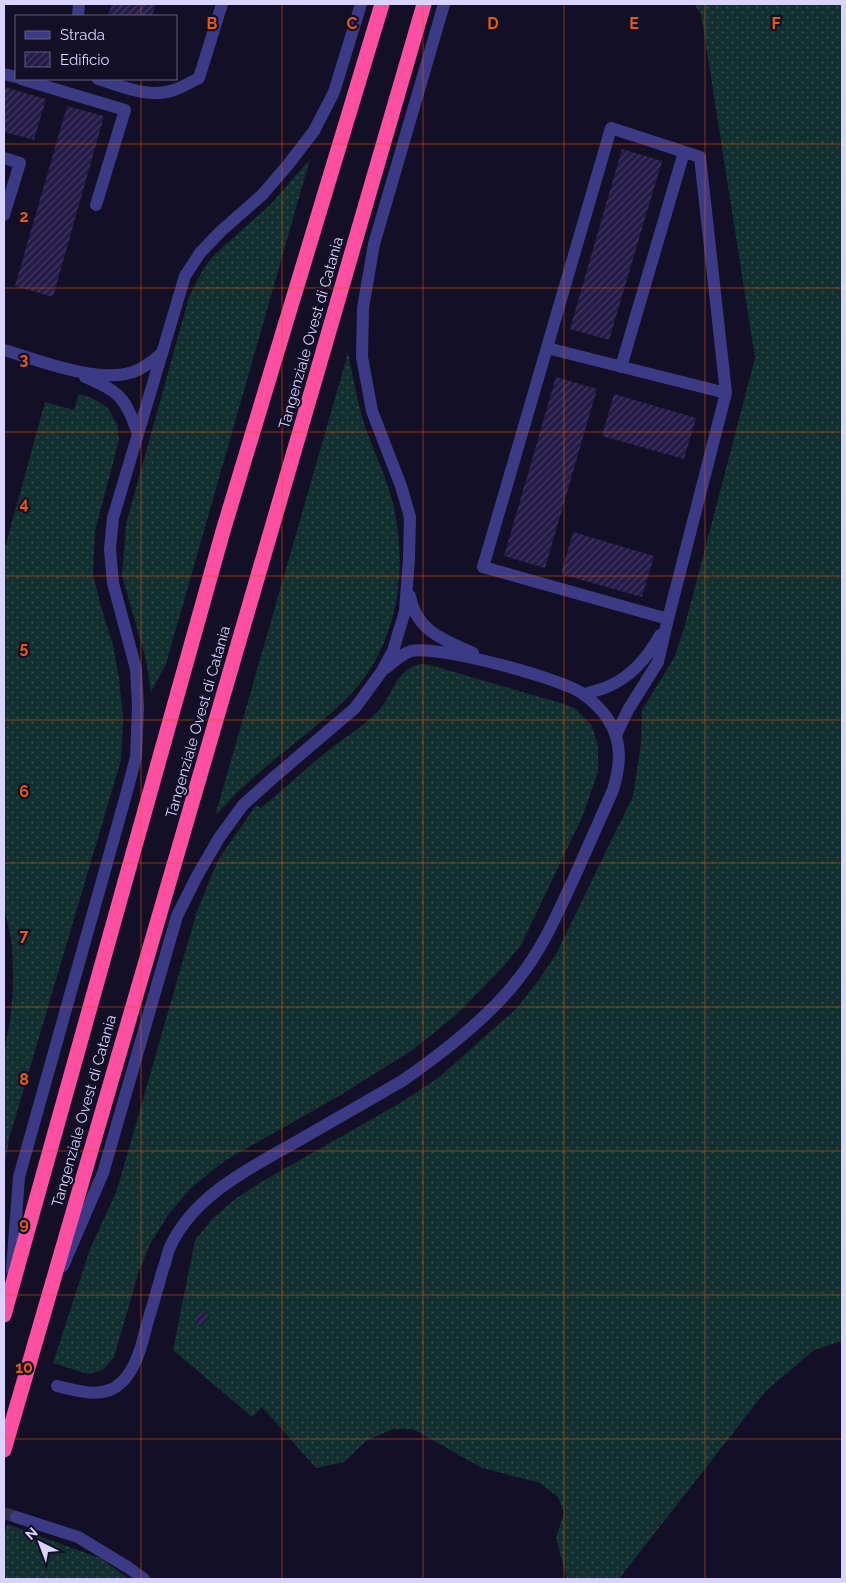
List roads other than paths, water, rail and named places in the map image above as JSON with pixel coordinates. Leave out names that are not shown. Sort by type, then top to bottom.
[{"type":"highway","name":"Tangenziale Ovest di Catania","points":[[4,1315],[223,530],[382,4]]},
{"type":"highway","name":"Tangenziale Ovest di Catania","points":[[4,1450],[424,4]]},
{"type":"street","points":[[101,80],[143,93],[158,94],[173,90],[200,78],[222,4]]},
{"type":"street","points":[[11,1288],[19,1177],[136,757],[138,707],[136,668],[113,583],[110,549],[113,518],[185,276],[200,253],[220,232],[262,195],[314,131],[334,92],[360,4]]},
{"type":"street","points":[[45,1310],[103,1173],[177,916],[197,876],[219,838],[244,805],[355,708],[382,671],[393,651],[405,611],[410,518],[401,486],[372,411],[362,357],[363,308],[374,244],[444,4]]},
{"type":"street","points":[[24,80],[125,110],[96,205]]},
{"type":"street","points":[[616,735],[628,710],[658,662],[726,393],[700,157],[611,128],[483,567],[668,619]]},
{"type":"street","points":[[621,367],[684,152]]},
{"type":"street","points":[[4,158],[20,163],[4,215]]},
{"type":"street","points":[[547,348],[726,393]]},
{"type":"street","points":[[4,350],[67,368],[100,375],[132,372],[149,364],[162,353]]},
{"type":"street","points":[[67,368],[108,387],[120,397],[130,411],[138,434]]},
{"type":"street","points":[[407,584],[412,607],[420,622],[433,633],[498,665]]},
{"type":"street","points":[[584,694],[607,687],[626,677],[642,663],[653,648],[668,619]]},
{"type":"street","points":[[57,1386],[88,1393],[98,1393],[121,1384],[130,1372],[139,1354],[170,1247],[185,1222],[205,1200],[225,1184],[260,1162],[424,1067],[494,1006],[519,978],[541,945],[563,902],[613,790],[619,771],[620,751],[616,735],[609,720],[584,694],[564,684],[450,653],[412,651],[396,658],[382,671]]},
{"type":"street","points":[[16,1517],[78,1537],[144,1579]]},
{"type":"tunnel","points":[[4,1513],[16,1517]]}]
